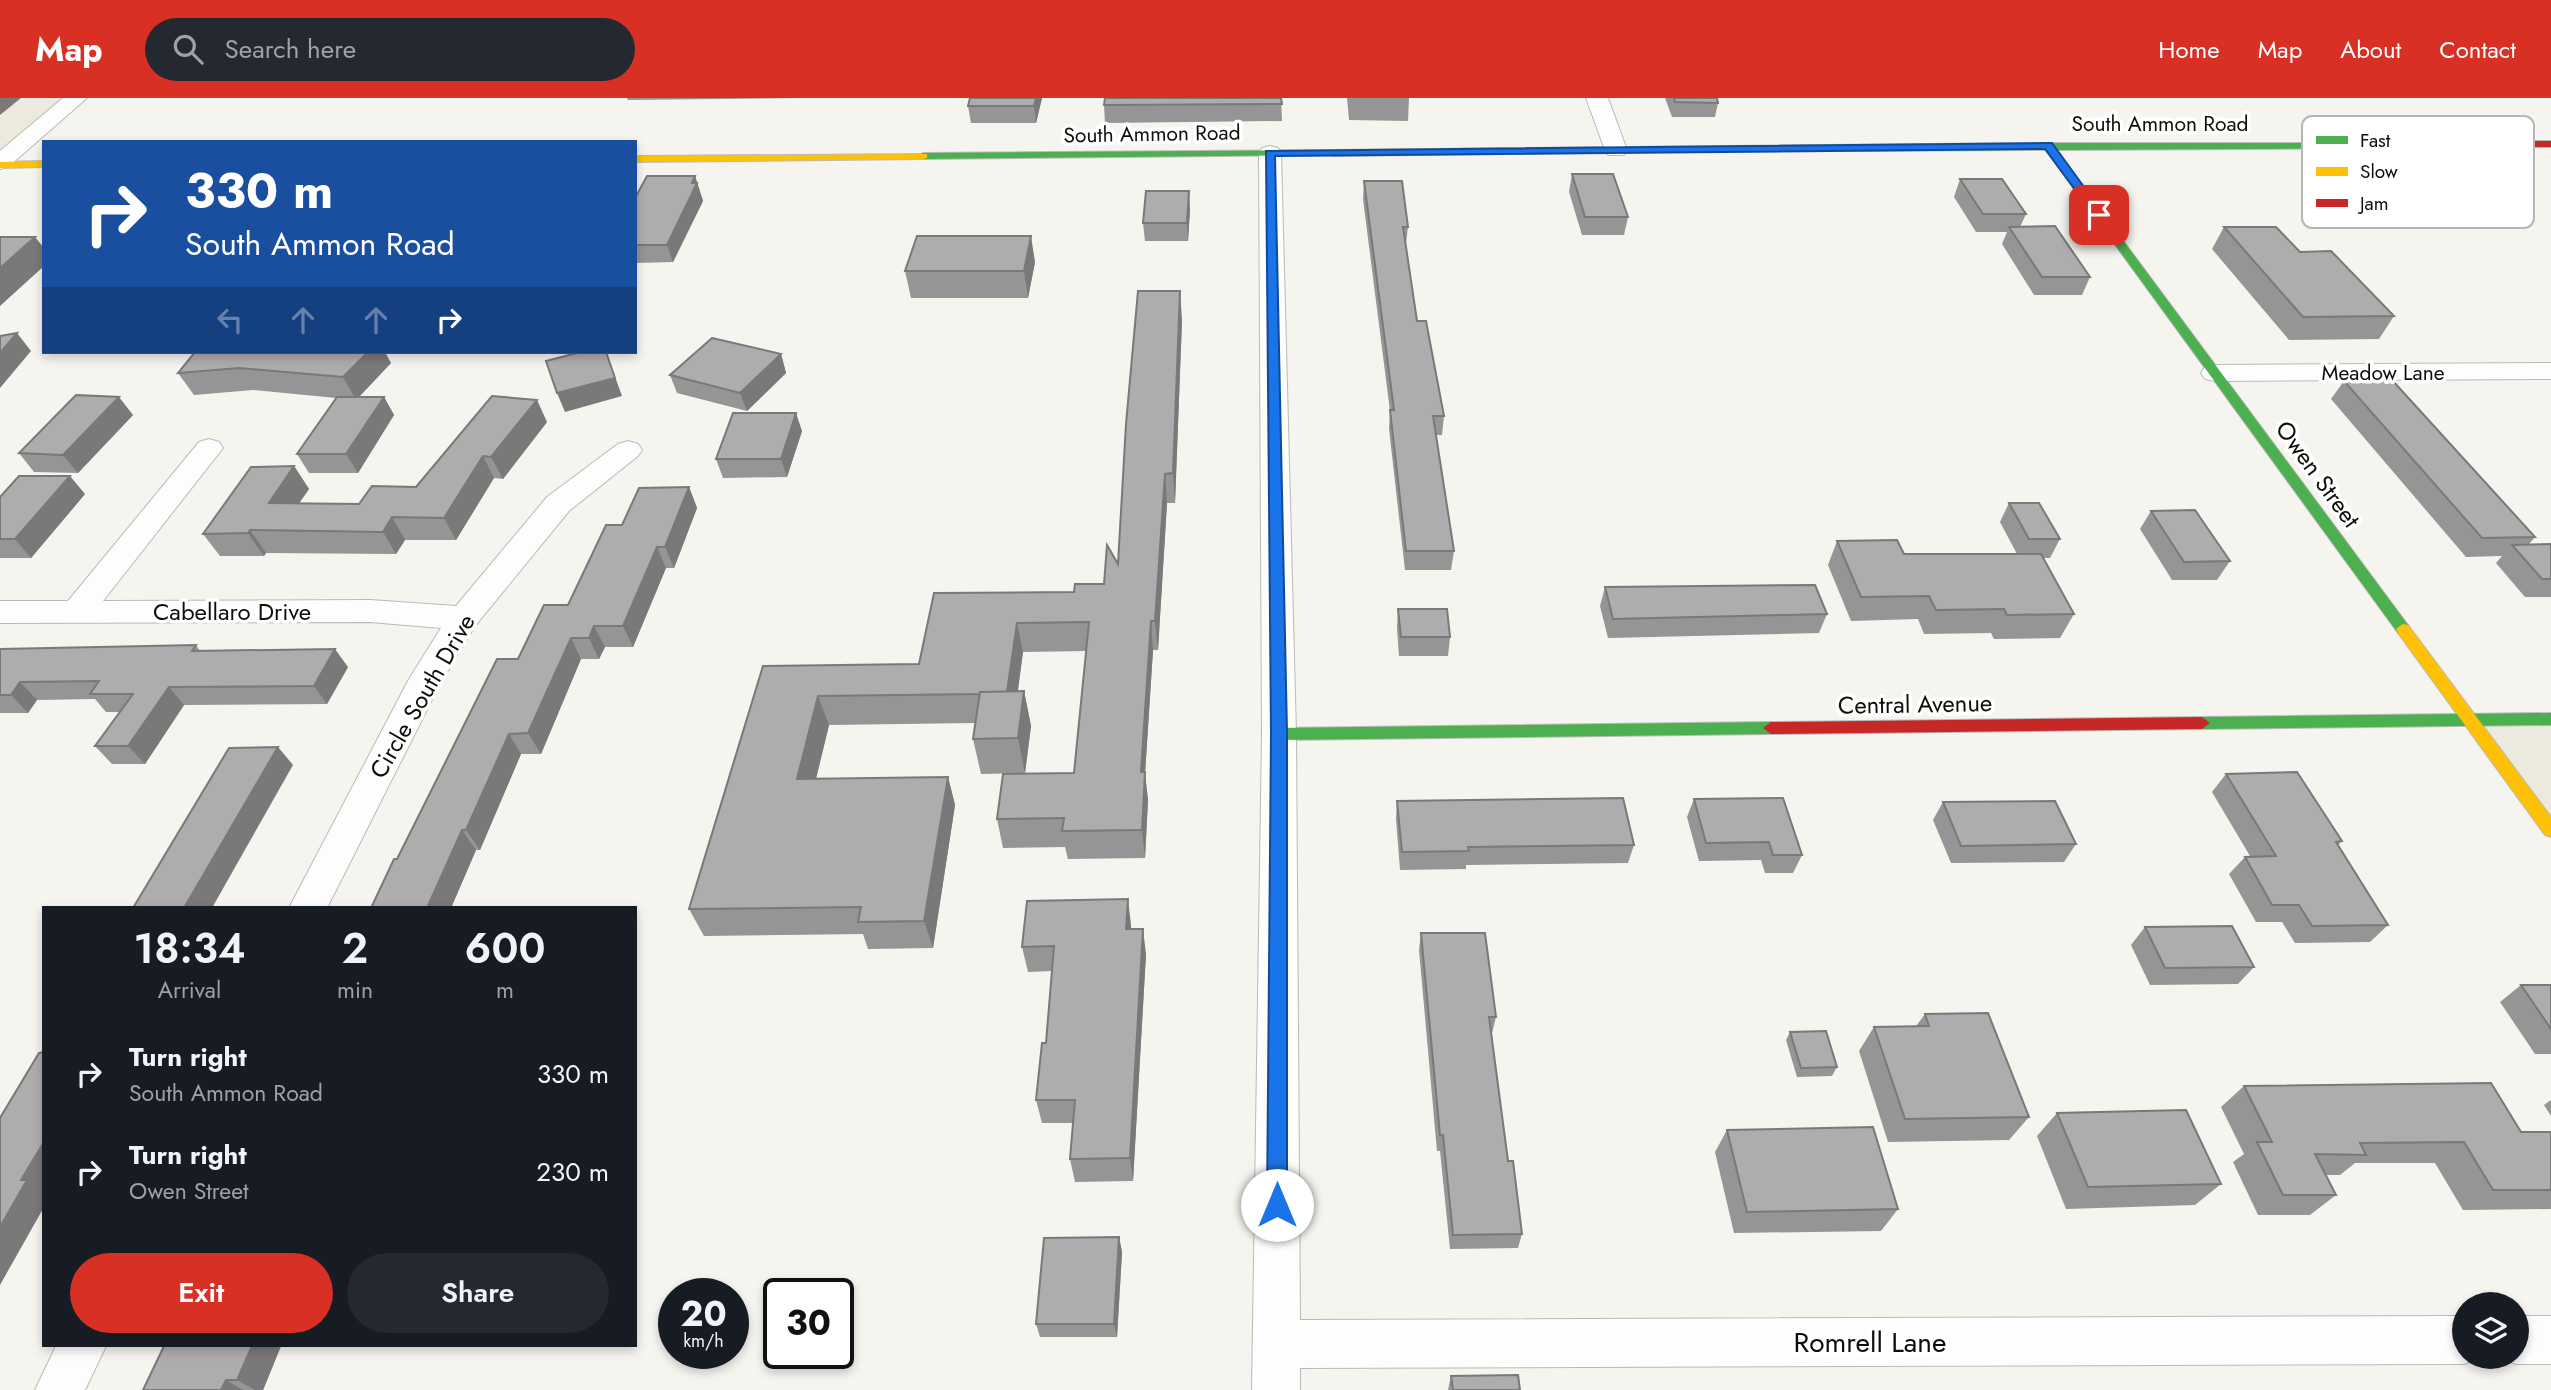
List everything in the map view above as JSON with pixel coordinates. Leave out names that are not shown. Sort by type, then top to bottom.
[{"type":"main road","name":"South Ammon Road","points":[[637,159],[2302,145]]},
{"type":"main road","name":"Owen Street","points":[[2048,146],[2551,830]]},
{"type":"main road","points":[[0,164],[42,164]]},
{"type":"main road","name":"Central Avenue","points":[[1279,733],[2551,719]]},
{"type":"street","points":[[0,164],[76,98]]},
{"type":"street","points":[[1597,98],[1616,150]]},
{"type":"street","points":[[1270,153],[1279,733],[1276,1390]]},
{"type":"street","name":"Meadow Lane","points":[[2215,373],[2551,371]]},
{"type":"street","points":[[78,611],[209,448]]},
{"type":"street","name":"Circle South Drive","points":[[309,906],[426,679],[464,618],[558,505],[628,450]]},
{"type":"street","name":"Cabellaro Drive","points":[[0,612],[370,611],[464,618]]},
{"type":"street","name":"Romrell Lane","points":[[1277,1344],[2452,1340]]},
{"type":"street","points":[[2529,1340],[2551,1340]]},
{"type":"street","points":[[59,1390],[81,1347]]},
{"type":"shaded area","points":[[0,98],[76,98],[0,162]]},
{"type":"shaded area","points":[[2551,719],[2551,830],[2471,721]]},
{"type":"building","points":[[970,98],[1036,98],[1034,106],[968,106]]},
{"type":"building","points":[[1105,98],[1281,98],[1282,104],[1104,105]]},
{"type":"building","points":[[1674,98],[1717,98],[1718,103],[1675,102]]},
{"type":"building","points":[[1572,174],[1613,174],[1628,217],[1585,217]]},
{"type":"building","points":[[647,176],[695,176],[692,183],[697,183],[667,245],[637,245],[637,194]]},
{"type":"building","points":[[1960,179],[2002,179],[2026,214],[1983,214]]},
{"type":"building","points":[[1364,181],[1402,181],[1408,227],[1403,227],[1417,321],[1426,321],[1444,416],[1433,416],[1454,551],[1406,551],[1390,410],[1394,410]]},
{"type":"building","points":[[1146,191],[1189,191],[1187,223],[1143,223]]},
{"type":"building","points":[[2055,226],[2090,277],[2042,277],[2009,227]]},
{"type":"building","points":[[2224,227],[2276,227],[2300,252],[2331,251],[2394,316],[2303,317]]},
{"type":"building","points":[[917,236],[1031,236],[1024,271],[905,271]]},
{"type":"building","points":[[0,237],[35,237],[0,268]]},
{"type":"building","points":[[1138,291],[1180,291],[1173,473],[1165,474],[1155,621],[1151,621],[1141,772],[1145,772],[1142,830],[1062,831],[1064,818],[997,819],[1003,774],[1074,773],[1089,622],[1017,623],[1007,692],[818,696],[797,779],[948,777],[924,921],[858,922],[861,907],[689,909],[763,666],[919,664],[934,593],[1074,592],[1075,584],[1104,584],[1107,545],[1118,564],[1126,424]]},
{"type":"building","points":[[17,333],[0,353],[0,336]]},
{"type":"building","points":[[712,338],[781,354],[740,393],[670,375]]},
{"type":"building","points":[[193,354],[366,354],[343,377],[239,368],[178,373]]},
{"type":"building","points":[[573,354],[607,354],[615,378],[557,393],[546,361]]},
{"type":"building","points":[[2392,380],[2535,537],[2482,538],[2344,381]]},
{"type":"building","points":[[76,395],[119,397],[63,455],[19,453]]},
{"type":"building","points":[[492,396],[537,400],[491,457],[483,456],[444,518],[392,517],[383,532],[250,530],[248,533],[203,534],[251,467],[294,466],[269,503],[359,504],[372,486],[416,487]]},
{"type":"building","points":[[337,397],[384,397],[346,454],[297,454]]},
{"type":"building","points":[[733,413],[796,413],[781,459],[716,459]]},
{"type":"building","points":[[19,476],[70,476],[15,539],[0,539],[0,497]]},
{"type":"building","points":[[689,487],[665,547],[657,547],[623,626],[594,626],[589,638],[571,638],[528,733],[509,734],[428,906],[372,906],[497,659],[518,659],[544,605],[568,605],[606,525],[622,525],[639,488]]},
{"type":"building","points":[[2009,503],[2039,503],[2060,539],[2029,539]]},
{"type":"building","points":[[2195,510],[2230,561],[2184,562],[2151,511]]},
{"type":"building","points":[[1897,540],[1904,554],[2041,554],[2074,614],[2007,615],[2004,609],[1936,610],[1929,596],[1861,597],[1837,541]]},
{"type":"building","points":[[2551,544],[2551,579],[2542,579],[2512,545]]},
{"type":"building","points":[[1815,585],[1827,614],[1613,619],[1605,587]]},
{"type":"building","points":[[1398,609],[1447,609],[1450,637],[1401,637]]},
{"type":"building","points":[[196,645],[192,651],[335,649],[314,686],[169,687],[128,746],[95,746],[133,694],[90,694],[99,681],[20,682],[11,695],[0,695],[0,649]]},
{"type":"building","points":[[1024,691],[1018,738],[973,739],[980,692]]},
{"type":"building","points":[[278,747],[185,906],[134,906],[229,748]]},
{"type":"building","points":[[2297,772],[2342,841],[2336,842],[2388,925],[2312,926],[2299,905],[2272,905],[2245,857],[2276,856],[2226,774]]},
{"type":"building","points":[[1623,798],[1634,845],[1468,847],[1469,851],[1402,852],[1397,801]]},
{"type":"building","points":[[1783,798],[1802,855],[1773,855],[1769,842],[1706,843],[1694,799]]},
{"type":"building","points":[[2055,801],[2076,844],[1961,846],[1943,802]]},
{"type":"building","points":[[1128,899],[1126,929],[1143,929],[1130,1158],[1070,1159],[1075,1100],[1036,1100],[1042,1043],[1046,1043],[1054,946],[1022,947],[1027,901]]},
{"type":"building","points":[[2232,926],[2254,967],[2165,968],[2145,927]]},
{"type":"building","points":[[1421,933],[1485,933],[1496,1017],[1489,1017],[1508,1161],[1513,1161],[1522,1234],[1453,1235],[1443,1135],[1440,1135]]},
{"type":"building","points":[[2521,985],[2551,985],[2551,1029]]},
{"type":"building","points":[[1988,1013],[2029,1117],[1905,1119],[1874,1027],[1929,1026],[1925,1014]]},
{"type":"building","points":[[1826,1031],[1837,1067],[1801,1068],[1790,1032]]},
{"type":"building","points":[[42,1052],[42,1145],[21,1180],[27,1180],[0,1227],[0,1118],[39,1053]]},
{"type":"building","points":[[2491,1083],[2521,1132],[2551,1132],[2551,1190],[2493,1190],[2464,1142],[2360,1143],[2366,1155],[2315,1154],[2336,1195],[2283,1195],[2257,1142],[2272,1142],[2244,1086]]},
{"type":"building","points":[[2186,1110],[2221,1184],[2088,1187],[2057,1113]]},
{"type":"building","points":[[1873,1127],[1898,1209],[1747,1212],[1727,1130]]},
{"type":"building","points":[[1119,1237],[1114,1324],[1036,1324],[1044,1238]]},
{"type":"building","points":[[164,1347],[252,1347],[237,1380],[226,1380],[221,1390],[143,1390]]},
{"type":"building","points":[[1518,1375],[1520,1390],[1453,1390],[1451,1376]]},
{"type":"traffic: fast","points":[[2048,146],[2403,629]]},
{"type":"traffic: fast","points":[[1823,148],[2302,146]]},
{"type":"traffic: fast","points":[[923,156],[1332,153]]},
{"type":"traffic: fast","points":[[2202,723],[2551,719]]},
{"type":"traffic: fast","points":[[1279,734],[1771,728]]},
{"type":"traffic: slow","points":[[1332,153],[1823,148]]},
{"type":"traffic: slow","points":[[637,159],[923,156]]},
{"type":"traffic: slow","points":[[0,165],[42,164]]},
{"type":"traffic: slow","points":[[2403,629],[2551,830]]},
{"type":"traffic: jam","points":[[2534,144],[2551,144]]},
{"type":"traffic: jam","points":[[1771,728],[2202,723]]},
{"type":"route","points":[[1277,1205],[1279,733],[1270,153],[2048,146],[2099,215]]}]
